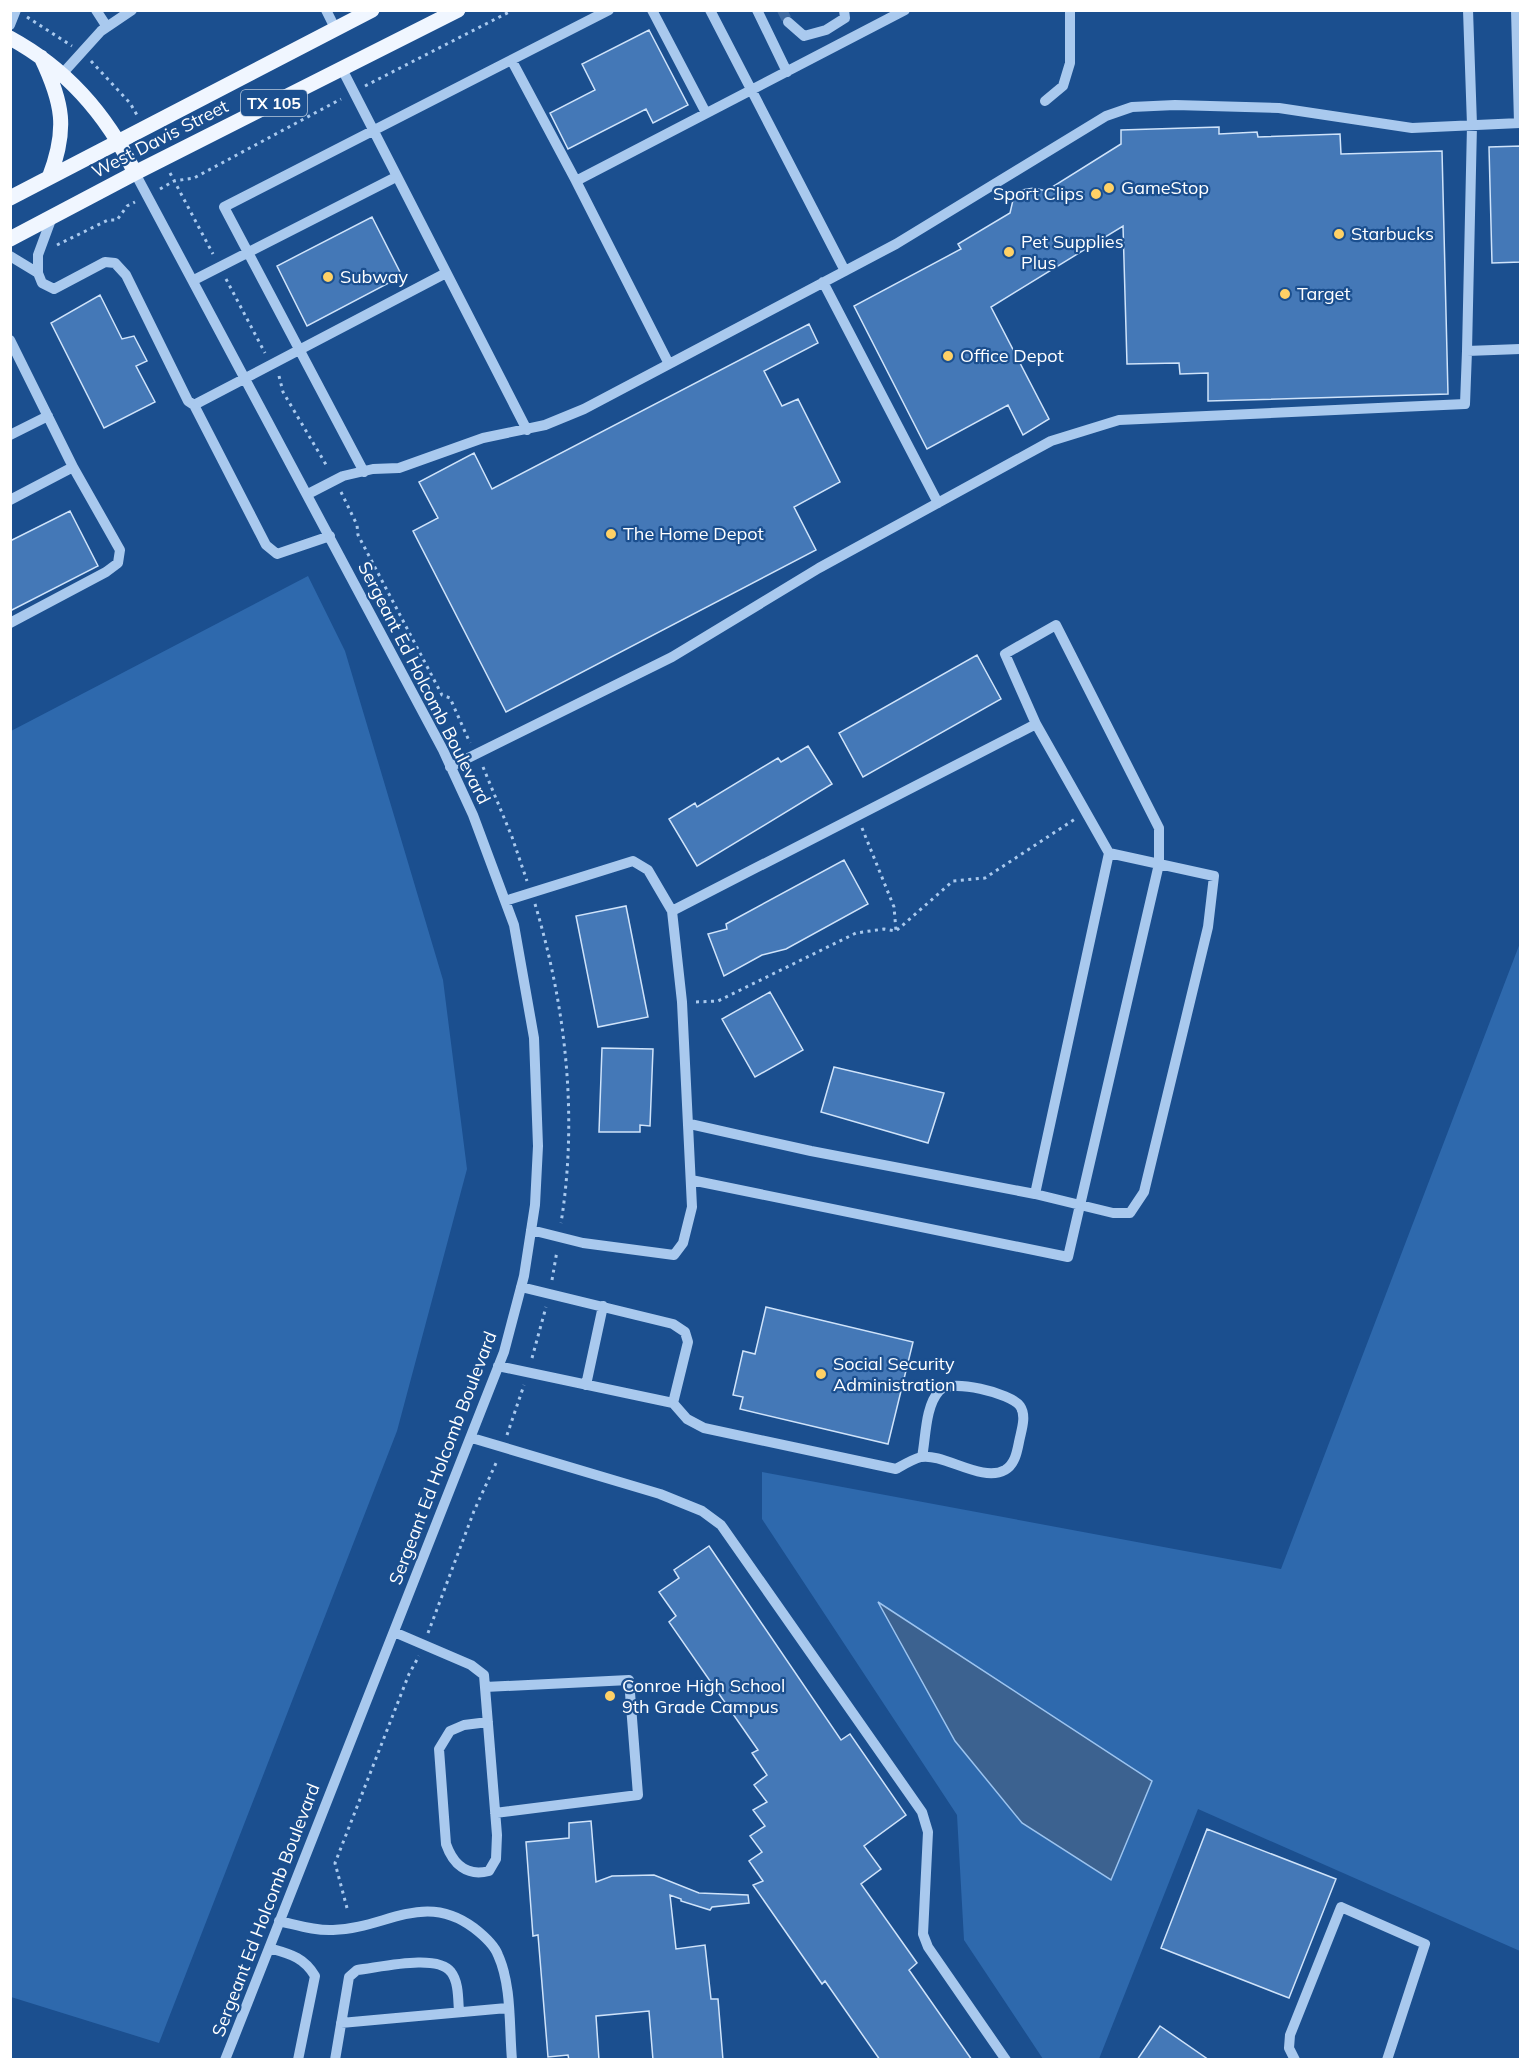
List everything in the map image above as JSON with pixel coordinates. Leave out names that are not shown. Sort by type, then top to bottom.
[{"type":"main road","name":"West Davis Street","points":[[10,198],[372,10]]},
{"type":"main road","name":"West Davis Street","points":[[10,239],[135,172],[458,10]]},
{"type":"main road","points":[[10,38],[40,54],[63,73],[94,106],[120,142],[135,172]]},
{"type":"main road","points":[[40,54],[54,85],[62,111],[62,133],[57,157],[49,178]]},
{"type":"street","points":[[96,10],[107,27]]},
{"type":"street","points":[[63,73],[80,52],[107,27],[132,10]]},
{"type":"street","points":[[326,10],[336,30]]},
{"type":"street","points":[[364,472],[224,207],[609,10]]},
{"type":"street","points":[[652,10],[706,113]]},
{"type":"street","points":[[710,10],[844,271]]},
{"type":"street","points":[[757,10],[787,72]]},
{"type":"street","points":[[788,22],[804,36],[826,30],[845,18],[844,10]]},
{"type":"street","points":[[576,181],[787,72],[883,16],[906,10]]},
{"type":"street","points":[[1045,101],[1063,86],[1070,63],[1070,10]]},
{"type":"street","points":[[450,766],[672,657],[819,568],[1051,441],[1119,420],[1180,415],[1465,404],[1472,125],[1468,10]]},
{"type":"street","points":[[308,494],[335,480],[364,472],[399,468],[483,438],[545,426],[584,408],[896,244],[1106,116],[1132,107],[1279,108],[1412,128],[1520,123],[1516,10]]},
{"type":"street","points":[[10,25],[16,11]]},
{"type":"street","points":[[512,61],[669,364]]},
{"type":"street","points":[[342,69],[527,430]]},
{"type":"street","name":"Sergeant Ed Holcomb Boulevard","points":[[135,172],[308,494],[450,766],[472,815],[514,925],[534,1038],[538,1146],[531,1230],[521,1287],[498,1366],[472,1438],[225,2060]]},
{"type":"street","points":[[194,280],[396,177]]},
{"type":"street","points":[[52,217],[38,255],[38,273],[42,283],[54,289],[105,262],[115,263],[126,275],[188,401],[194,405],[266,545],[277,554],[330,536]]},
{"type":"street","points":[[10,256],[38,273]]},
{"type":"street","points":[[194,405],[446,273]]},
{"type":"street","points":[[823,282],[938,503]]},
{"type":"street","points":[[10,340],[74,467],[120,550],[118,563],[106,572],[10,623]]},
{"type":"street","points":[[1467,351],[1521,349]]},
{"type":"street","points":[[10,435],[48,416]]},
{"type":"street","points":[[10,500],[74,467]]},
{"type":"street","points":[[692,1180],[1068,1257],[1159,864],[1159,828],[1056,625],[1005,654],[1036,724],[1108,853],[1035,1194]]},
{"type":"street","points":[[672,911],[1036,724]]},
{"type":"street","points":[[690,1124],[811,1151],[1035,1194],[1113,1213],[1130,1213],[1144,1192],[1208,927],[1214,876],[1108,853]]},
{"type":"street","points":[[505,901],[633,861],[648,870],[672,911],[682,1002],[692,1180],[692,1207],[683,1243],[674,1255],[583,1243],[531,1230]]},
{"type":"street","points":[[521,1287],[673,1324],[685,1332],[688,1342],[673,1403]]},
{"type":"street","points":[[586,1385],[603,1306]]},
{"type":"street","points":[[498,1366],[673,1403],[687,1419],[704,1428],[896,1469],[922,1457],[994,1474],[1008,1469],[1017,1455],[1023,1419],[1020,1407],[1008,1397],[989,1392],[951,1384],[940,1389],[931,1406],[922,1457]]},
{"type":"street","points":[[472,1438],[660,1494],[702,1511],[721,1525],[921,1812],[928,1832],[923,1924],[928,1947],[1006,2060]]},
{"type":"street","points":[[394,1632],[471,1665],[484,1675],[484,1687],[488,1722],[495,1813],[496,1859],[489,1871],[478,1874],[463,1869],[450,1855],[446,1844],[439,1749],[450,1731],[464,1725],[488,1722]]},
{"type":"street","points":[[484,1687],[629,1680],[638,1795],[495,1813]]},
{"type":"street","points":[[1295,2060],[1289,2048],[1290,2035],[1341,1907],[1425,1944],[1387,2060]]},
{"type":"street","points":[[279,1921],[309,1928],[333,1930],[364,1926],[424,1910],[463,1921],[489,1941],[498,1954],[504,1974],[512,2060]]},
{"type":"street","points":[[269,1948],[297,1956],[308,1964],[315,1976],[298,2060]]},
{"type":"street","points":[[335,2060],[349,1977],[357,1970],[429,1961],[444,1965],[452,1972],[456,1984],[459,2012]]},
{"type":"street","points":[[341,2023],[507,2008]]},
{"type":"path","points":[[38,255],[108,220],[117,220],[127,206],[174,181],[194,178],[353,92],[513,10]]},
{"type":"path","points":[[16,11],[80,52],[130,103],[145,129]]},
{"type":"path","points":[[162,159],[279,377],[283,392],[335,480],[357,525],[358,535],[442,695],[450,698],[489,777],[532,893],[552,960],[567,1051],[566,1178],[550,1293],[528,1373],[503,1448],[474,1511],[424,1644],[404,1685],[335,1863],[347,1908]]},
{"type":"path","points":[[896,931],[953,881],[985,878],[1086,812]]},
{"type":"path","points":[[857,816],[894,907],[896,931]]},
{"type":"path","points":[[682,1002],[718,1001],[856,933],[885,929],[896,931]]},
{"type":"shaded area","points":[[308,576],[345,651],[443,980],[467,1169],[397,1431],[159,2043],[11,1997],[11,731]]},
{"type":"shaded area","points":[[1520,943],[1520,1951],[1198,1809],[1099,2059],[1043,2059],[964,1940],[957,1815],[762,1519],[762,1472],[1281,1569]],"holes":[[[879,1603],[1152,1781],[1111,1880],[1022,1823],[955,1741]]]},
{"type":"shaded area","points":[[878,1602],[1152,1781],[1111,1880],[1022,1823],[955,1741]]},
{"type":"building","points":[[649,30],[688,105],[653,123],[646,109],[568,149],[550,113],[595,90],[582,64]]},
{"type":"building","name":"Target","points":[[1219,127],[1219,134],[1257,132],[1258,137],[1340,134],[1341,154],[1442,151],[1448,394],[1208,401],[1208,373],[1180,374],[1179,363],[1127,364],[1123,226],[991,307],[1049,419],[1023,435],[1008,405],[927,449],[854,306],[961,249],[958,244],[1010,213],[1013,200],[1022,190],[1034,188],[1046,191],[1121,144],[1121,130]]},
{"type":"building","points":[[1521,146],[1521,262],[1492,263],[1489,147]]},
{"type":"building","points":[[372,217],[402,276],[307,326],[277,266]]},
{"type":"building","points":[[100,295],[122,339],[134,336],[147,361],[136,366],[155,402],[104,428],[51,323]]},
{"type":"building","name":"The Home Depot","points":[[809,324],[818,343],[764,371],[782,406],[798,399],[840,482],[794,507],[816,550],[506,712],[413,531],[438,518],[419,482],[474,453],[492,489]]},
{"type":"building","points":[[70,511],[98,566],[10,611],[10,541]]},
{"type":"building","points":[[977,655],[1001,699],[863,777],[839,733]]},
{"type":"building","points":[[808,746],[832,784],[697,866],[669,819],[695,803],[697,807],[778,758],[781,762]]},
{"type":"building","points":[[844,860],[868,904],[786,949],[762,955],[724,976],[708,934],[727,929],[726,924]]},
{"type":"building","points":[[626,906],[648,1017],[598,1027],[576,916]]},
{"type":"building","points":[[770,992],[803,1050],[755,1077],[722,1019]]},
{"type":"building","points":[[602,1048],[653,1049],[650,1126],[640,1125],[640,1132],[599,1132]]},
{"type":"building","points":[[834,1067],[944,1093],[928,1143],[821,1112]]},
{"type":"building","name":"Social Security Administration","points":[[766,1307],[913,1342],[888,1444],[740,1409],[743,1397],[733,1395],[743,1351],[755,1354]]},
{"type":"building","points":[[709,1546],[841,1740],[850,1734],[906,1815],[864,1846],[881,1869],[861,1884],[917,1963],[909,1970],[972,2060],[880,2060],[825,1981],[822,1984],[753,1885],[763,1881],[749,1861],[762,1852],[750,1836],[765,1826],[753,1810],[767,1802],[754,1785],[767,1775],[752,1753],[758,1750],[669,1622],[676,1616],[659,1592],[679,1578],[674,1570]]},
{"type":"building","points":[[591,1821],[596,1882],[612,1876],[654,1875],[699,1893],[748,1895],[749,1903],[712,1907],[710,1910],[670,1895],[676,1949],[705,1945],[711,1999],[718,1999],[723,2060],[653,2060],[649,2011],[596,2016],[599,2060],[569,2060],[568,2055],[548,2057],[538,1935],[533,1936],[526,1842],[569,1838],[569,1823]]},
{"type":"building","points":[[1207,1829],[1336,1879],[1289,1998],[1161,1948]]},
{"type":"building","points":[[1160,2026],[1209,2060],[1137,2060]]},
{"type":"tunnel","points":[[782,10],[788,22]]},
{"type":"place","name":"GameStop","points":[[1109,188]]},
{"type":"place","name":"Sport Clips","points":[[1096,194]]},
{"type":"place","name":"Starbucks","points":[[1339,234]]},
{"type":"place","name":"Pet Supplies Plus","points":[[1009,252]]},
{"type":"place","name":"Subway","points":[[328,277]]},
{"type":"place","name":"Target","points":[[1285,294]]},
{"type":"place","name":"Office Depot","points":[[948,356]]},
{"type":"place","name":"The Home Depot","points":[[611,534]]},
{"type":"place","name":"Social Security Administration","points":[[821,1374]]},
{"type":"place","name":"Conroe High School 9th Grade Campus","points":[[610,1696]]}]
